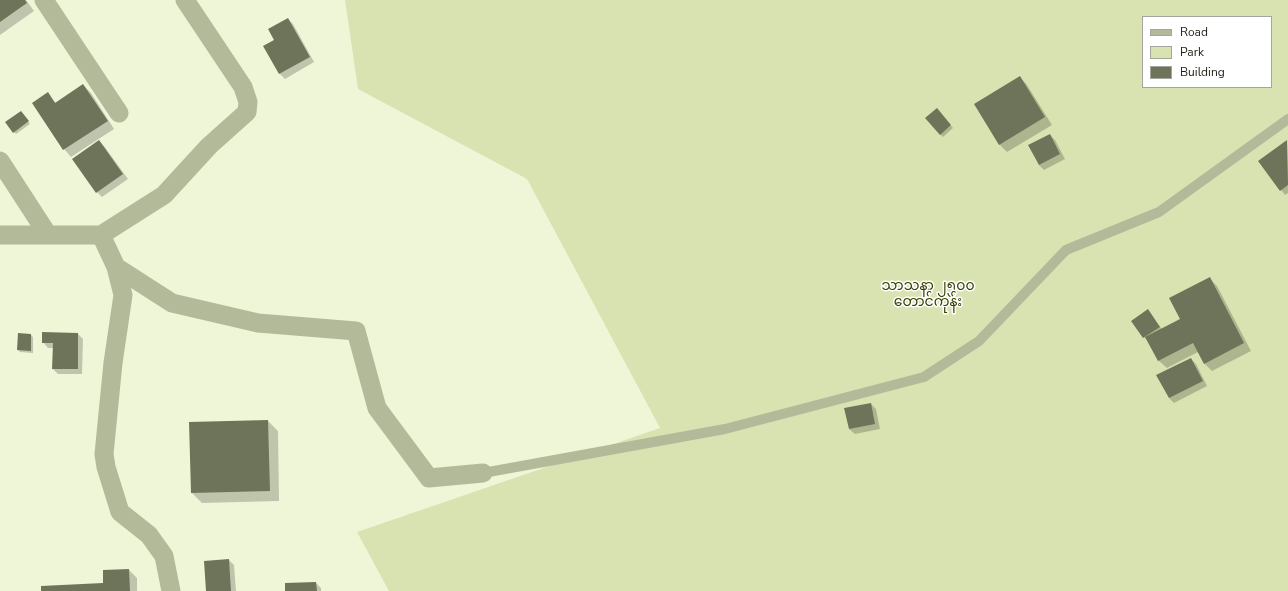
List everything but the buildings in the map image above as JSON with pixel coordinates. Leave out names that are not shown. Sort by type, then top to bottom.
[{"type":"street","points":[[44,0],[119,113]]},
{"type":"street","points":[[0,235],[101,235],[164,195],[209,146],[247,112],[248,102],[243,87],[185,0]]},
{"type":"street","points":[[0,161],[48,235]]},
{"type":"street","points":[[101,235],[116,267],[123,295],[112,363],[104,454],[106,467],[120,512],[149,535],[164,556],[170,591]]},
{"type":"street","points":[[116,267],[172,303],[258,323],[356,331],[377,408],[428,478],[484,473]]},
{"type":"lane","points":[[484,473],[725,429],[924,377],[979,341],[1066,250],[1159,212],[1288,119]]},
{"type":"green space","name":"သာသနာ ၂၅၀၀ တောင်ကုန်း","points":[[345,0],[1288,0],[1288,591],[389,591],[357,532],[660,428],[527,179],[358,89]]}]
